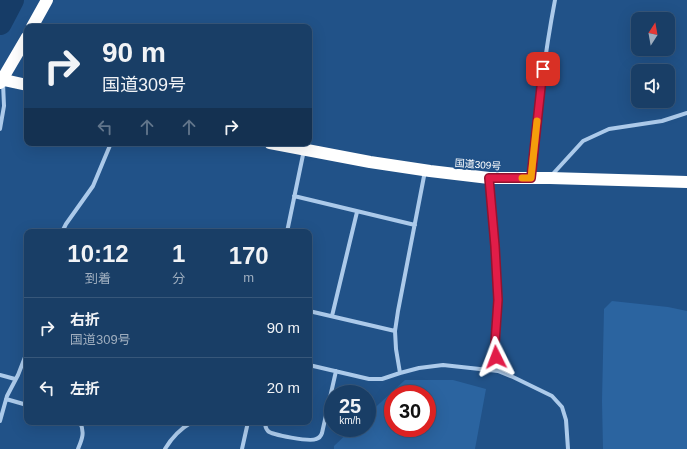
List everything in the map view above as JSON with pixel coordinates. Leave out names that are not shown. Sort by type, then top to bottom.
[{"type":"highway","points":[[34,24],[47,0]]},
{"type":"highway","points":[[24,42],[1,80],[24,84]]},
{"type":"highway","name":"国道309号","points":[[285,146],[425,170],[489,178],[550,178],[687,182]]},
{"type":"street","points":[[531,178],[541,82],[555,0]]},
{"type":"street","points":[[0,129],[4,106],[1,80]]},
{"type":"street","points":[[550,178],[583,142],[596,135],[609,129],[662,121],[687,113]]},
{"type":"street","points":[[64,229],[94,186],[110,146]]},
{"type":"street","points":[[288,229],[304,150]]},
{"type":"street","points":[[400,373],[395,331],[425,170]]},
{"type":"street","points":[[489,178],[498,300],[495,343],[498,371]]},
{"type":"street","points":[[294,196],[415,225]]},
{"type":"street","points":[[332,316],[357,212]]},
{"type":"street","points":[[312,312],[395,331]]},
{"type":"street","points":[[0,421],[6,399],[24,359]]},
{"type":"street","points":[[312,366],[370,379],[382,379],[419,368],[443,365],[498,371],[552,396],[562,407],[566,420],[568,449]]},
{"type":"street","points":[[265,425],[267,430],[273,434],[309,441],[316,440],[320,437],[336,371]]},
{"type":"street","points":[[0,375],[15,379]]},
{"type":"street","points":[[6,399],[24,404]]},
{"type":"street","points":[[78,449],[83,435],[82,425]]},
{"type":"street","points":[[165,449],[171,439],[188,425]]},
{"type":"street","points":[[242,449],[247,425]]},
{"type":"shaded area","points":[[612,301],[668,307],[687,311],[687,449],[603,449],[602,401],[604,309]]},
{"type":"shaded area","points":[[405,380],[453,380],[486,389],[475,449],[334,449],[334,446],[344,437],[376,437],[376,407],[384,399],[384,437],[436,437],[436,385],[400,385]]},
{"type":"waterway","points":[[0,23],[12,0]]},
{"type":"slow traffic","points":[[522,178],[531,178],[537,121]]},
{"type":"route","points":[[496,357],[495,343],[498,300],[489,178],[531,178],[543,69]]}]
